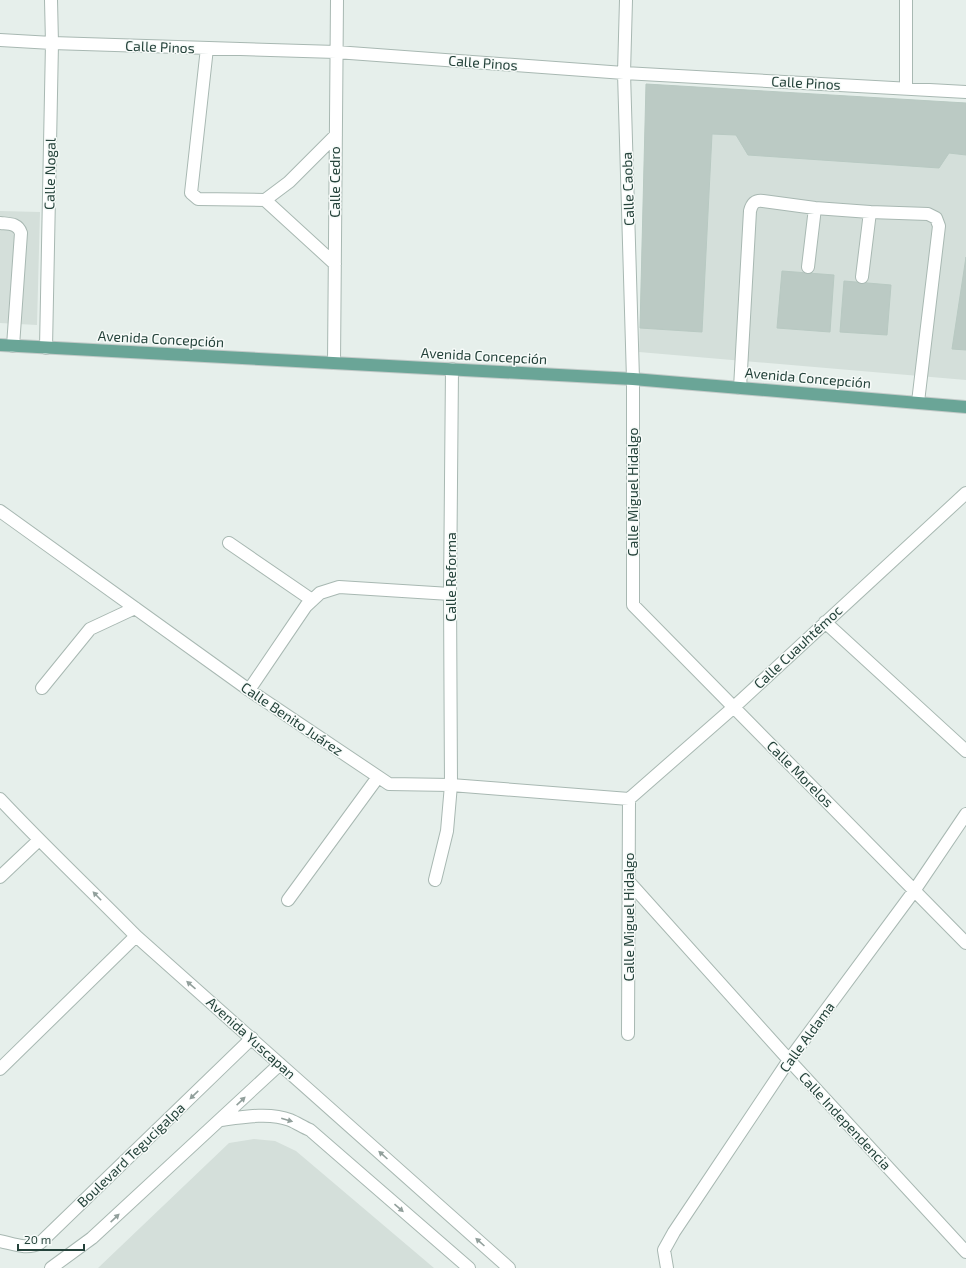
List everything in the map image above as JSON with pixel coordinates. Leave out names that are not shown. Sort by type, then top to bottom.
[{"type":"main road","name":"Avenida Concepción","points":[[0,345],[633,379],[966,407]]},
{"type":"street","name":"Calle Nogal","points":[[46,348],[52,43],[51,0]]},
{"type":"street","name":"Calle Cedro","points":[[334,363],[337,0]]},
{"type":"street","name":"Calle Caoba","points":[[626,0],[624,72],[633,379]]},
{"type":"street","points":[[906,0],[906,89]]},
{"type":"street","name":"Calle Pinos","points":[[0,40],[336,52],[624,72],[966,92]]},
{"type":"street","points":[[207,48],[191,193],[198,199],[265,200],[289,182],[336,135]]},
{"type":"street","points":[[265,200],[335,264]]},
{"type":"street","points":[[740,388],[751,206],[758,200],[814,208],[928,214],[936,218],[939,226],[918,402]]},
{"type":"street","points":[[808,268],[814,208]]},
{"type":"street","points":[[862,277],[870,212]]},
{"type":"street","points":[[0,223],[14,225],[20,229],[21,233],[12,346]]},
{"type":"street","name":"Calle Reforma","points":[[436,880],[447,831],[451,785],[450,594],[452,369]]},
{"type":"street","name":"Calle Miguel Hidalgo","points":[[633,379],[633,605]]},
{"type":"street","name":"Calle Cuauhtémoc","points":[[629,799],[734,707],[966,493]]},
{"type":"street","name":"Calle Benito Juárez","points":[[0,511],[249,690],[389,784],[451,785],[629,799]]},
{"type":"street","points":[[230,543],[312,600]]},
{"type":"street","points":[[249,690],[306,606],[320,593],[339,587],[450,594]]},
{"type":"street","name":"Calle Morelos","points":[[633,605],[966,943]]},
{"type":"street","points":[[42,688],[90,629],[135,608]]},
{"type":"street","points":[[825,622],[966,751]]},
{"type":"street","points":[[288,900],[378,777]]},
{"type":"street","name":"Avenida Yuscapan","points":[[0,799],[39,840],[136,936],[509,1268]]},
{"type":"street","name":"Calle Miguel Hidalgo","points":[[628,1034],[630,883],[629,799]]},
{"type":"street","name":"Calle Aldama","points":[[666,1268],[664,1250],[674,1232],[789,1060],[914,890],[966,814]]},
{"type":"street","points":[[0,877],[39,840]]},
{"type":"street","name":"Calle Independencia","points":[[630,883],[789,1060],[966,1252]]},
{"type":"street","points":[[0,1069],[136,936]]},
{"type":"street","name":"Boulevard Tegucigalpa","points":[[0,1241],[27,1247],[34,1247],[40,1243],[252,1038]]},
{"type":"street","points":[[55,1267],[92,1238],[280,1064]]},
{"type":"street","points":[[221,1120],[245,1116],[268,1116],[289,1119],[310,1130],[469,1268]]},
{"type":"shaded area","points":[[646,84],[966,103],[966,380],[639,352]]},
{"type":"shaded area","points":[[0,211],[40,212],[37,325],[0,323]]},
{"type":"shaded area","points":[[254,1139],[275,1141],[296,1151],[434,1268],[98,1268],[229,1143]]},
{"type":"building","points":[[646,84],[966,103],[966,155],[949,153],[939,168],[748,155],[736,135],[712,134],[702,332],[640,328]]},
{"type":"building","points":[[966,257],[966,350],[952,349]]},
{"type":"building","points":[[782,271],[834,275],[830,332],[777,328]]},
{"type":"building","points":[[844,281],[891,285],[887,335],[840,332]]}]
